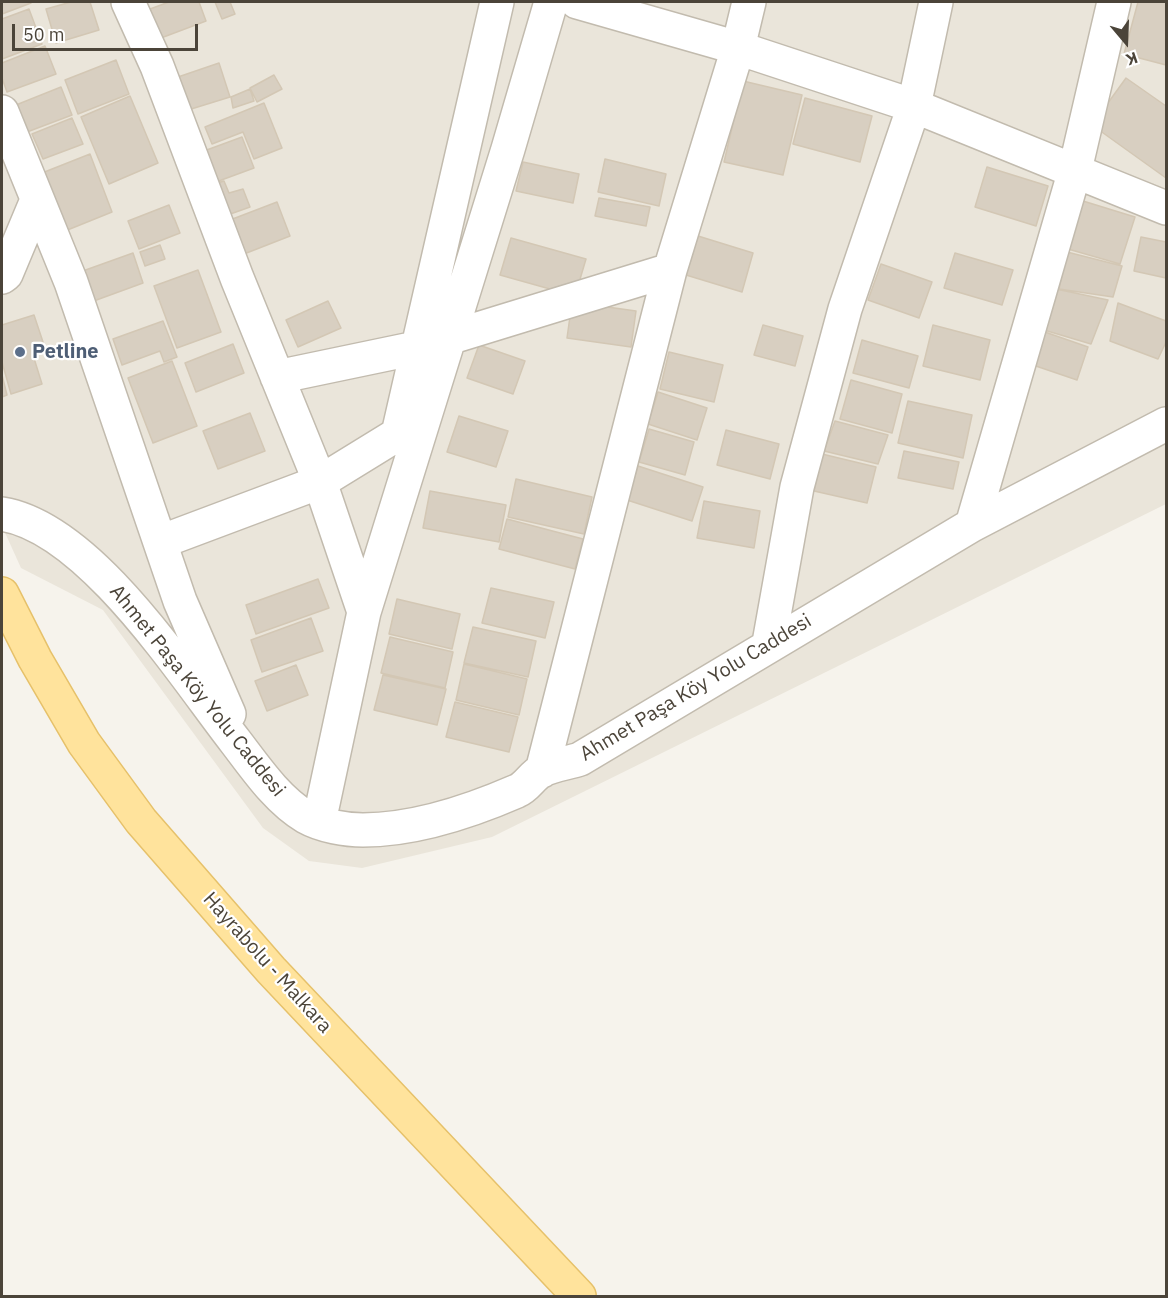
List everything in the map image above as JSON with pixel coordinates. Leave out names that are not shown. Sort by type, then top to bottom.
[{"type":"main road","name":"Hayrabolu - Malkara","points":[[2,594],[35,659],[84,743],[148,829],[355,1061],[579,1296]]},
{"type":"street","points":[[128,2],[156,66],[320,482],[364,612]]},
{"type":"street","points":[[160,542],[320,482],[398,434],[497,2]]},
{"type":"street","points":[[319,822],[364,612],[550,2]]},
{"type":"street","points":[[577,2],[738,48],[914,106],[1167,208]]},
{"type":"street","points":[[542,771],[670,270],[738,48],[749,2]]},
{"type":"street","points":[[770,644],[796,487],[845,309],[914,106],[936,2]]},
{"type":"street","points":[[972,525],[1075,170],[1114,2]]},
{"type":"street","points":[[2,112],[70,282],[180,601],[249,759]]},
{"type":"street","points":[[2,277],[6,274],[37,200]]},
{"type":"street","points":[[277,377],[416,348],[670,270]]},
{"type":"street","name":"Ahmet Paşa Köy Yolu Caddesi","points":[[2,514],[16,517],[85,558],[116,589],[249,759],[288,803],[306,817],[319,822],[363,830],[428,820],[520,790],[542,771],[580,759],[972,525],[1167,424]]},
{"type":"shaded area","points":[[2,2],[1166,2],[1166,504],[492,837],[362,868],[309,861],[263,828],[103,610],[21,568],[2,526]]},
{"type":"building","points":[[2,2],[31,2],[31,3],[2,14]]},
{"type":"building","points":[[71,2],[90,2],[99,30],[56,43],[46,9]]},
{"type":"building","points":[[169,2],[199,2],[206,21],[161,38],[150,9]]},
{"type":"building","points":[[215,2],[230,2],[235,14],[222,19]]},
{"type":"building","points":[[1138,2],[1166,2],[1166,65],[1124,54]]},
{"type":"building","points":[[29,9],[42,44],[2,59],[2,19]]},
{"type":"building","points":[[45,46],[56,74],[7,92],[2,78],[2,63]]},
{"type":"building","points":[[116,60],[129,94],[78,114],[65,80]]},
{"type":"building","points":[[219,63],[230,97],[188,110],[178,77]]},
{"type":"building","points":[[274,75],[282,89],[257,102],[250,88]]},
{"type":"building","points":[[1126,78],[1166,106],[1166,178],[1092,125]]},
{"type":"building","points":[[743,81],[802,95],[783,175],[724,162]]},
{"type":"building","points":[[61,87],[72,115],[27,132],[16,105]]},
{"type":"building","points":[[250,89],[254,101],[233,108],[231,97]]},
{"type":"building","points":[[130,96],[158,163],[109,184],[81,117]]},
{"type":"building","points":[[805,98],[872,116],[860,162],[793,144]]},
{"type":"building","points":[[264,103],[282,148],[254,159],[243,132],[212,144],[205,127]]},
{"type":"building","points":[[72,118],[83,144],[43,159],[32,134]]},
{"type":"building","points":[[242,137],[254,168],[216,182],[204,151]]},
{"type":"building","points":[[90,154],[112,212],[65,231],[42,173]]},
{"type":"building","points":[[605,159],[666,174],[659,206],[598,192]]},
{"type":"building","points":[[523,162],[579,174],[573,203],[516,191]]},
{"type":"building","points":[[987,167],[1048,186],[1036,226],[975,207]]},
{"type":"building","points":[[224,181],[229,193],[243,189],[250,207],[222,217],[211,185]]},
{"type":"building","points":[[599,198],[650,207],[646,226],[595,216]]},
{"type":"building","points":[[1083,201],[1135,217],[1120,264],[1068,249]]},
{"type":"building","points":[[277,202],[290,236],[244,254],[230,220]]},
{"type":"building","points":[[169,205],[180,233],[139,249],[128,221]]},
{"type":"building","points":[[698,236],[753,253],[742,292],[686,275]]},
{"type":"building","points":[[1141,237],[1166,242],[1166,278],[1134,271]]},
{"type":"building","points":[[511,238],[586,259],[575,296],[500,275]]},
{"type":"building","points":[[160,245],[165,259],[145,266],[140,252]]},
{"type":"building","points":[[1067,252],[1122,266],[1113,297],[1059,289]]},
{"type":"building","points":[[133,253],[143,283],[91,302],[80,272]]},
{"type":"building","points":[[955,253],[1013,270],[1002,305],[944,288]]},
{"type":"building","points":[[881,264],[932,282],[919,318],[868,300]]},
{"type":"building","points":[[198,270],[221,332],[177,348],[154,286]]},
{"type":"building","points":[[1056,289],[1108,300],[1091,344],[1044,330]]},
{"type":"building","points":[[328,301],[341,328],[298,347],[286,320]]},
{"type":"building","points":[[572,302],[636,311],[631,347],[567,338]]},
{"type":"building","points":[[1118,303],[1166,321],[1166,342],[1158,359],[1110,341]]},
{"type":"building","points":[[34,315],[46,351],[33,355],[42,384],[11,394],[2,362],[2,325]]},
{"type":"building","points":[[163,321],[177,357],[164,362],[160,351],[122,365],[113,339]]},
{"type":"building","points":[[763,325],[803,336],[795,366],[754,355]]},
{"type":"building","points":[[933,325],[990,340],[980,380],[923,366]]},
{"type":"building","points":[[1042,331],[1088,347],[1077,380],[1030,364]]},
{"type":"building","points":[[862,340],[918,356],[909,388],[853,373]]},
{"type":"building","points":[[233,344],[244,373],[196,392],[185,363]]},
{"type":"building","points":[[479,345],[525,361],[513,394],[467,378]]},
{"type":"building","points":[[669,352],[723,365],[714,402],[660,389]]},
{"type":"building","points":[[172,361],[197,426],[153,443],[128,378]]},
{"type":"building","points":[[2,375],[7,395],[2,397]]},
{"type":"building","points":[[851,380],[902,394],[892,433],[840,419]]},
{"type":"building","points":[[658,392],[707,408],[697,440],[648,424]]},
{"type":"building","points":[[908,401],[972,415],[963,458],[898,443]]},
{"type":"building","points":[[250,413],[265,451],[218,469],[203,431]]},
{"type":"building","points":[[459,416],[508,431],[496,467],[447,452]]},
{"type":"building","points":[[835,421],[888,435],[878,464],[824,451]]},
{"type":"building","points":[[649,429],[694,442],[685,475],[639,462]]},
{"type":"building","points":[[726,430],[779,444],[770,479],[717,465]]},
{"type":"building","points":[[904,451],[959,462],[953,489],[898,478]]},
{"type":"building","points":[[822,454],[876,467],[867,503],[814,491]]},
{"type":"building","points":[[638,466],[703,487],[692,521],[627,500]]},
{"type":"building","points":[[516,479],[592,497],[584,534],[508,517]]},
{"type":"building","points":[[430,491],[506,505],[499,542],[423,528]]},
{"type":"building","points":[[704,501],[760,511],[754,548],[697,538]]},
{"type":"building","points":[[507,519],[583,539],[575,569],[499,549]]},
{"type":"building","points":[[318,579],[329,608],[256,634],[246,605]]},
{"type":"building","points":[[491,588],[554,602],[545,638],[482,623]]},
{"type":"building","points":[[397,599],[460,614],[452,649],[389,634]]},
{"type":"building","points":[[311,618],[323,651],[262,672],[251,640]]},
{"type":"building","points":[[473,627],[536,641],[528,677],[464,663]]},
{"type":"building","points":[[390,637],[453,652],[445,688],[381,673]]},
{"type":"building","points":[[464,664],[527,679],[519,715],[456,700]]},
{"type":"building","points":[[296,665],[308,695],[267,711],[255,681]]},
{"type":"building","points":[[383,675],[446,689],[437,725],[374,710]]},
{"type":"building","points":[[455,702],[518,717],[509,752],[446,737]]},
{"type":"place","name":"Petline","points":[[20,352]]}]
